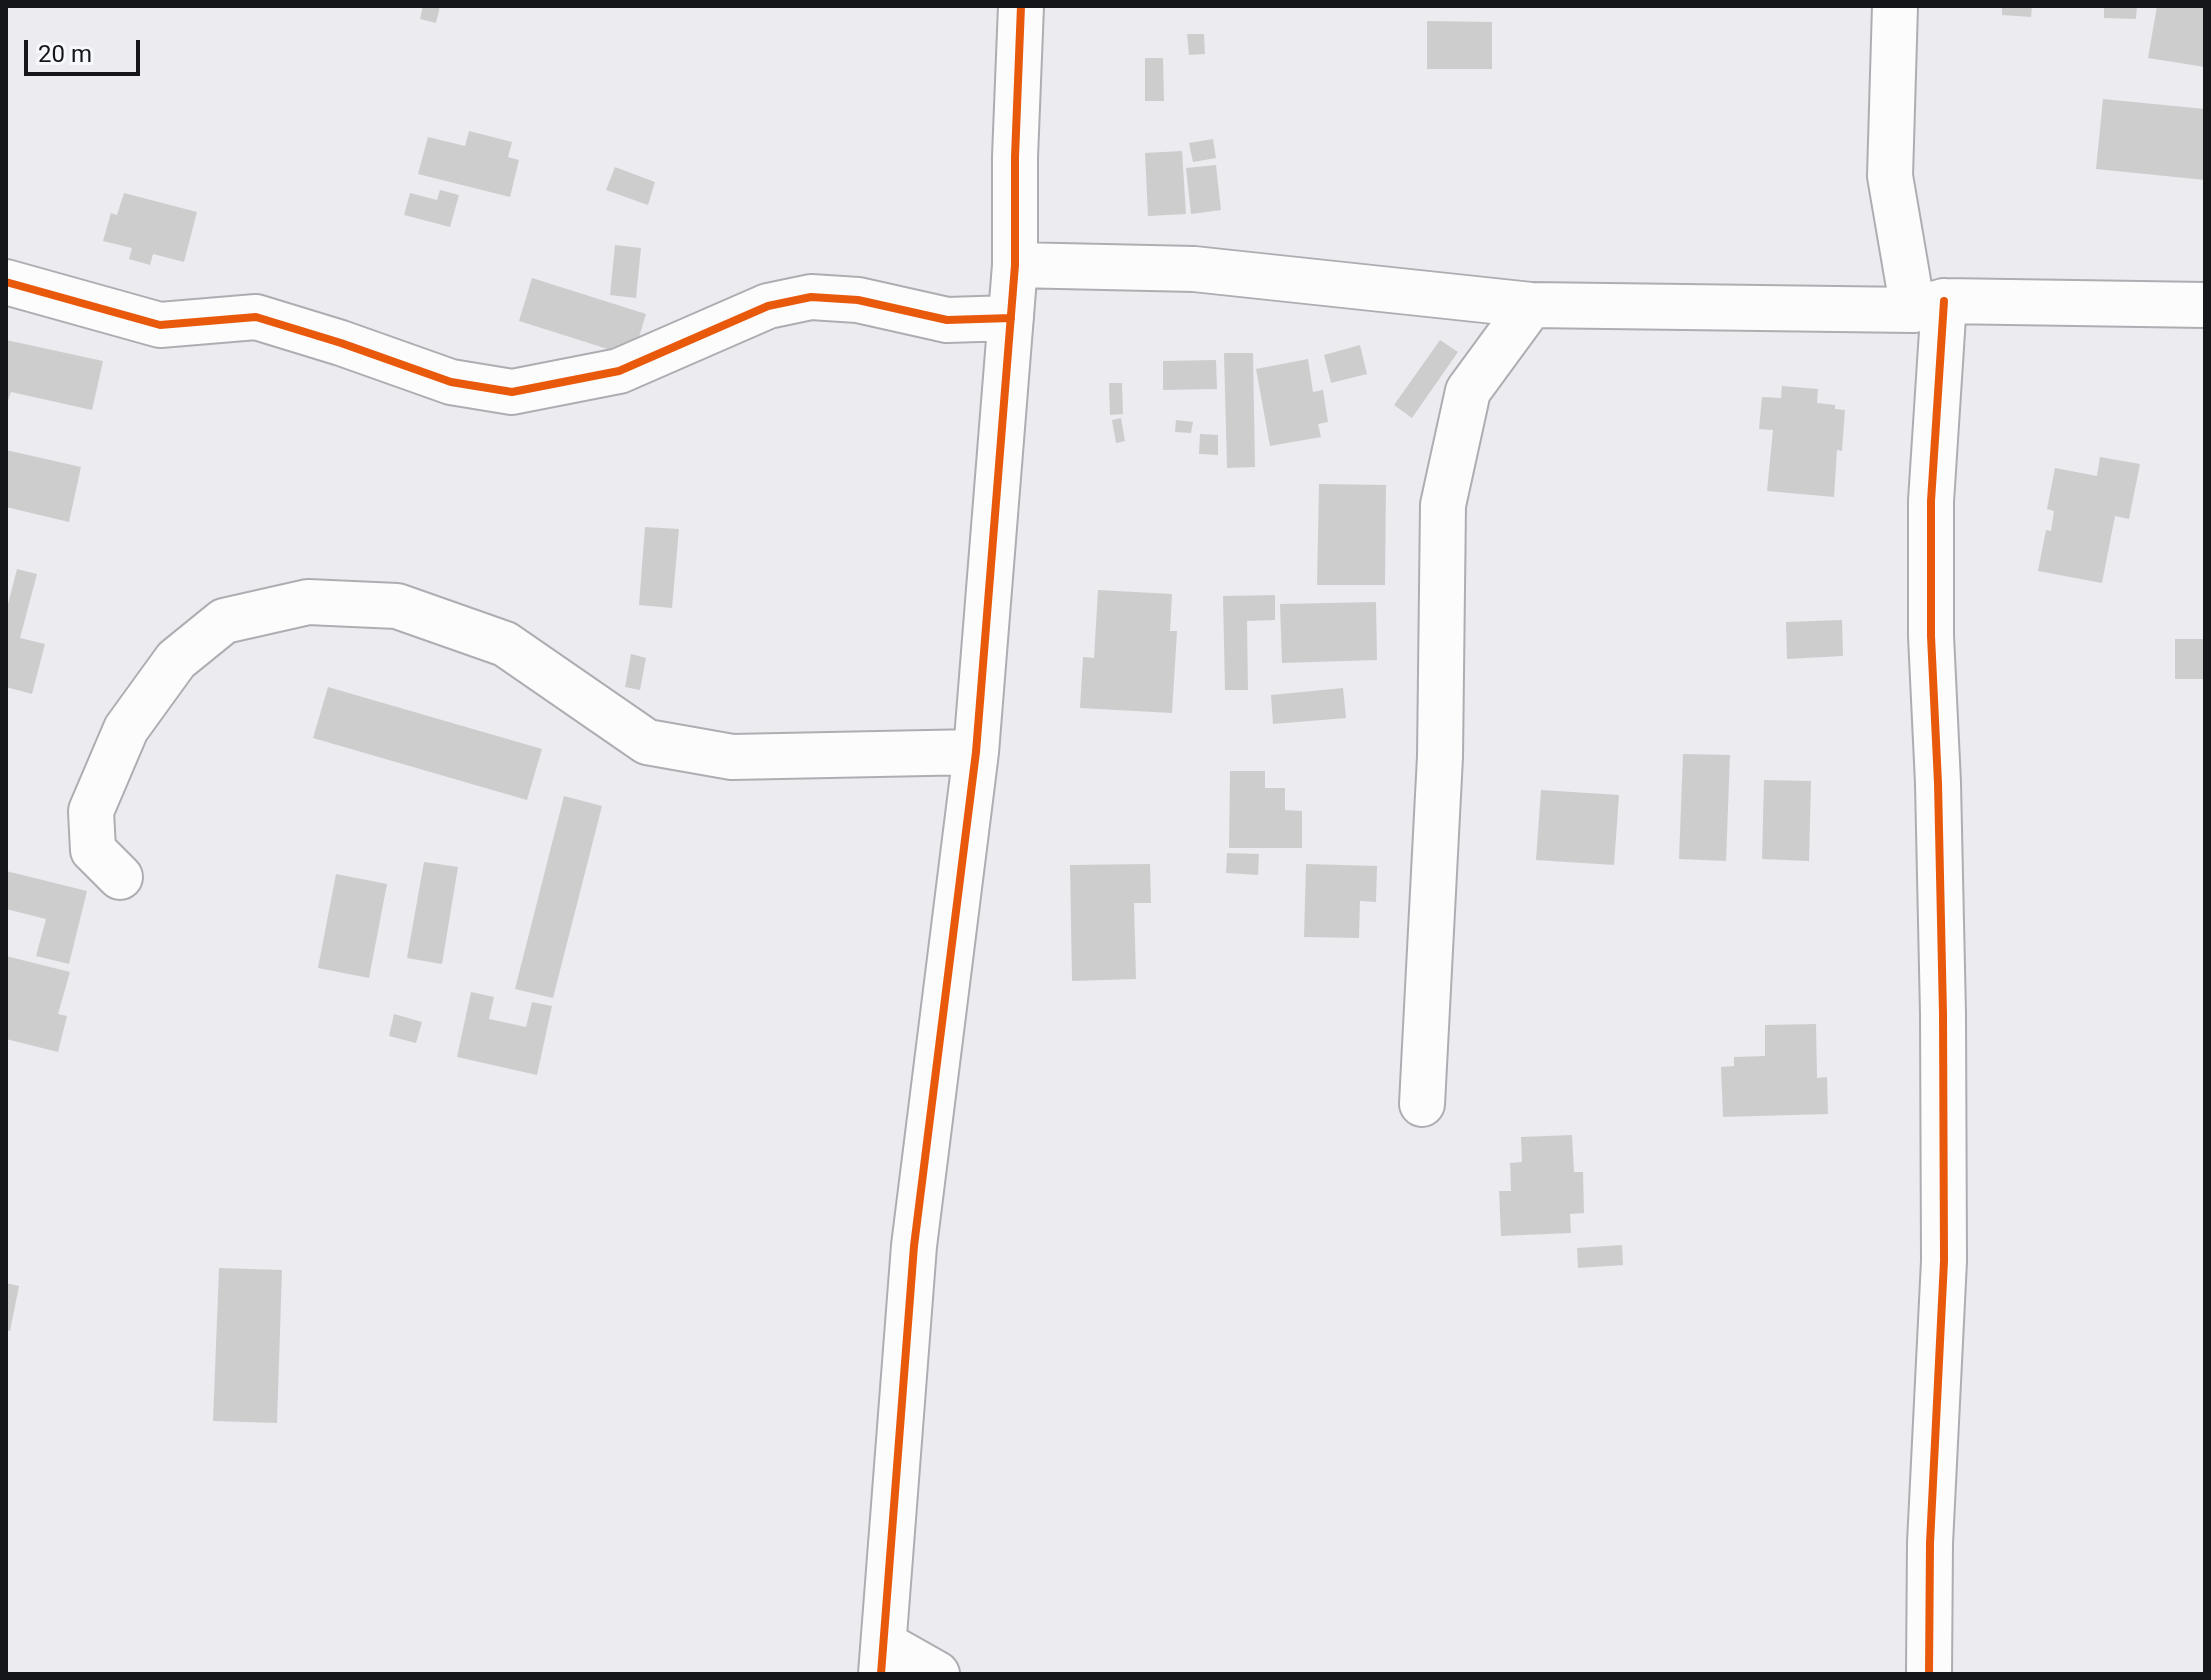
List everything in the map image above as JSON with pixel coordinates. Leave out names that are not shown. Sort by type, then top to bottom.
[{"type":"street","points":[[937,1674],[883,1659],[914,1246],[976,752],[1015,265],[1015,157],[1021,6]]},
{"type":"street","points":[[1895,6],[1890,176],[1928,306],[1931,636],[1941,906],[1944,1261],[1930,1543],[1929,1674]]},
{"type":"street","points":[[1015,265],[1194,269],[1531,305],[2205,305]]},
{"type":"street","points":[[6,282],[160,325],[256,317],[451,382],[512,392],[619,371],[768,306],[811,297],[858,300],[947,320],[1011,318]]},
{"type":"street","points":[[1422,1104],[1440,757],[1443,505],[1468,391],[1531,305]]},
{"type":"street","points":[[120,877],[93,850],[91,811],[126,729],[176,660],[224,621],[308,602],[397,606],[505,644],[647,742],[732,757],[976,752]]},
{"type":"building","points":[[423,6],[440,6],[436,23],[420,19]]},
{"type":"building","points":[[2002,6],[2032,6],[2031,17],[2002,15]]},
{"type":"building","points":[[2104,6],[2137,6],[2136,19],[2104,18]]},
{"type":"building","points":[[2157,6],[2205,6],[2205,67],[2148,58]]},
{"type":"building","points":[[1427,21],[1492,22],[1492,69],[1427,69]]},
{"type":"building","points":[[1187,34],[1204,34],[1205,54],[1189,55]]},
{"type":"building","points":[[1145,58],[1163,58],[1164,101],[1145,101]]},
{"type":"building","points":[[2103,99],[2205,109],[2205,180],[2096,169]]},
{"type":"building","points":[[469,131],[512,142],[508,157],[519,160],[510,197],[418,174],[428,137],[465,146]]},
{"type":"building","points":[[1213,139],[1216,158],[1193,162],[1189,143]]},
{"type":"building","points":[[1182,151],[1186,214],[1148,216],[1145,153]]},
{"type":"building","points":[[1216,165],[1221,210],[1191,214],[1186,168]]},
{"type":"building","points":[[615,167],[655,182],[648,205],[606,190]]},
{"type":"building","points":[[440,190],[459,195],[450,227],[404,215],[410,193],[437,200]]},
{"type":"building","points":[[124,193],[197,212],[184,262],[153,254],[150,265],[129,259],[132,248],[103,241],[111,213],[117,215]]},
{"type":"building","points":[[615,245],[641,248],[636,298],[610,295]]},
{"type":"building","points":[[532,278],[646,314],[633,357],[519,321]]},
{"type":"building","points":[[6,340],[103,361],[92,410],[11,392],[6,407]]},
{"type":"building","points":[[1440,340],[1458,352],[1412,418],[1394,405]]},
{"type":"building","points":[[1360,345],[1367,374],[1331,383],[1324,355]]},
{"type":"building","points":[[1224,353],[1253,353],[1255,467],[1227,468]]},
{"type":"building","points":[[1308,359],[1313,392],[1323,390],[1328,422],[1318,424],[1321,437],[1270,446],[1256,369]]},
{"type":"building","points":[[1216,360],[1217,389],[1163,390],[1163,361]]},
{"type":"building","points":[[1109,383],[1122,383],[1123,414],[1110,415]]},
{"type":"building","points":[[1782,386],[1818,389],[1817,403],[1835,405],[1835,409],[1845,410],[1842,451],[1837,450],[1834,497],[1767,491],[1773,430],[1759,429],[1762,397],[1781,398]]},
{"type":"building","points":[[1121,418],[1125,441],[1116,443],[1112,420]]},
{"type":"building","points":[[1176,420],[1193,422],[1191,433],[1175,432]]},
{"type":"building","points":[[1200,434],[1218,435],[1218,455],[1199,454]]},
{"type":"building","points":[[6,450],[81,467],[69,522],[6,507]]},
{"type":"building","points":[[2100,457],[2140,464],[2129,519],[2115,516],[2102,583],[2038,571],[2046,530],[2051,531],[2054,511],[2047,509],[2055,468],[2097,476]]},
{"type":"building","points":[[1319,484],[1386,485],[1385,585],[1317,585]]},
{"type":"building","points":[[645,527],[679,529],[672,608],[639,605]]},
{"type":"building","points":[[17,569],[37,574],[20,638],[45,644],[32,694],[6,687],[6,612]]},
{"type":"building","points":[[1098,590],[1172,594],[1170,631],[1177,631],[1172,713],[1080,708],[1083,657],[1094,658]]},
{"type":"building","points":[[1275,595],[1275,620],[1247,621],[1248,690],[1225,690],[1223,596]]},
{"type":"building","points":[[1376,602],[1377,660],[1282,663],[1280,604]]},
{"type":"building","points":[[1842,620],[1843,656],[1787,659],[1786,622]]},
{"type":"building","points":[[2175,639],[2205,639],[2205,679],[2175,679]]},
{"type":"building","points":[[631,654],[646,658],[640,690],[625,687]]},
{"type":"building","points":[[328,687],[542,749],[527,800],[313,738]]},
{"type":"building","points":[[1343,688],[1346,718],[1273,724],[1271,695]]},
{"type":"building","points":[[1683,754],[1730,755],[1726,861],[1679,859]]},
{"type":"building","points":[[1230,771],[1265,771],[1265,788],[1285,788],[1285,810],[1302,811],[1302,848],[1229,848]]},
{"type":"building","points":[[1764,780],[1811,781],[1809,861],[1762,859]]},
{"type":"building","points":[[1541,790],[1619,795],[1614,865],[1536,860]]},
{"type":"building","points":[[564,796],[602,806],[553,998],[515,989]]},
{"type":"building","points":[[1227,853],[1259,854],[1258,875],[1226,873]]},
{"type":"building","points":[[424,862],[458,867],[442,964],[407,958]]},
{"type":"building","points":[[1150,864],[1151,903],[1134,903],[1136,979],[1072,981],[1070,865]]},
{"type":"building","points":[[1306,864],[1377,866],[1376,902],[1360,901],[1359,938],[1304,937]]},
{"type":"building","points":[[6,871],[87,891],[69,964],[36,956],[46,919],[6,909]]},
{"type":"building","points":[[336,874],[387,884],[369,978],[318,968]]},
{"type":"building","points":[[6,956],[70,972],[58,1014],[67,1016],[58,1052],[6,1039]]},
{"type":"building","points":[[471,992],[494,997],[489,1019],[526,1027],[532,1002],[552,1006],[537,1075],[457,1057]]},
{"type":"building","points":[[394,1014],[422,1022],[416,1043],[389,1036]]},
{"type":"building","points":[[1816,1024],[1817,1078],[1827,1077],[1828,1114],[1723,1117],[1721,1067],[1734,1066],[1734,1057],[1765,1056],[1765,1025]]},
{"type":"building","points":[[1572,1135],[1574,1172],[1583,1172],[1584,1213],[1570,1214],[1571,1233],[1501,1236],[1499,1191],[1511,1191],[1510,1163],[1522,1162],[1521,1137]]},
{"type":"building","points":[[1622,1245],[1623,1265],[1578,1268],[1577,1248]]},
{"type":"building","points":[[219,1268],[282,1270],[277,1423],[213,1421]]},
{"type":"building","points":[[6,1283],[19,1286],[10,1331],[6,1330]]},
{"type":"cycle path","points":[[881,1674],[914,1246],[976,752],[1015,265],[1015,157],[1021,6]]},
{"type":"cycle path","points":[[6,282],[160,325],[256,317],[451,382],[512,392],[619,371],[768,306],[811,297],[858,300],[947,320],[1011,318]]},
{"type":"cycle path","points":[[1929,1674],[1930,1543],[1944,1261],[1943,1014],[1931,636],[1931,501],[1944,301]]}]
